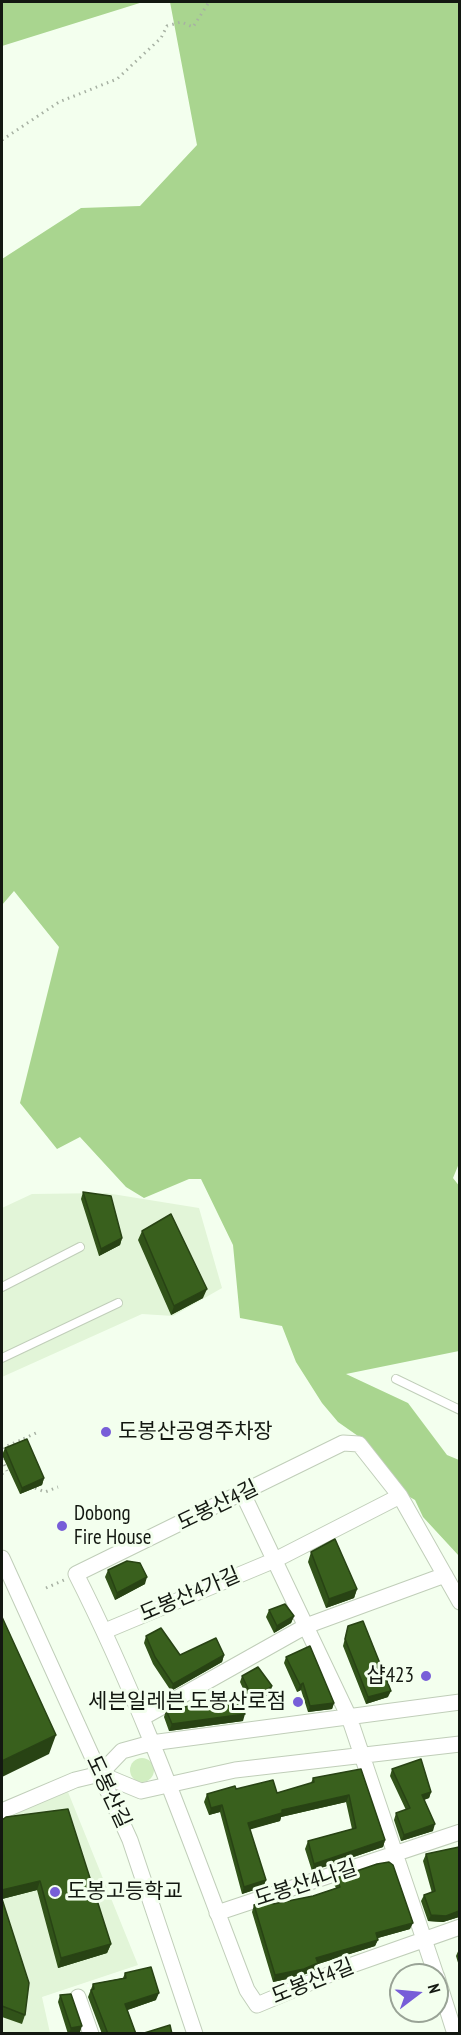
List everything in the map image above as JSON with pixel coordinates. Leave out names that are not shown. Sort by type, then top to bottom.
[{"type":"street","name":"도봉산4길","points":[[459,1602],[400,1496],[359,1444],[343,1443],[76,1574],[105,1630],[142,1718],[247,1990],[257,2005],[459,1927]]},
{"type":"street","points":[[243,1494],[349,1717],[432,1963]]},
{"type":"street","name":"도봉산4가길","points":[[105,1630],[275,1560],[400,1496]]},
{"type":"street","name":"도봉산길","points":[[2,1558],[130,1840],[153,1900],[195,2034]]},
{"type":"street","points":[[142,1718],[306,1626],[445,1575]]},
{"type":"street","points":[[2,1811],[75,1780],[100,1774],[122,1751],[151,1743],[459,1701]]},
{"type":"street","points":[[100,1774],[141,1791],[167,1783],[234,1770],[362,1753],[459,1744]]},
{"type":"street","name":"도봉산4나길","points":[[218,1913],[459,1832]]},
{"type":"street","points":[[78,1996],[91,2034]]},
{"type":"street","points":[[452,2001],[455,2034]]},
{"type":"lane","points":[[2,1287],[80,1247]]},
{"type":"lane","points":[[2,1358],[118,1303]]},
{"type":"lane","points":[[396,1379],[459,1410]]},
{"type":"path","points":[[2,140],[59,102],[117,79],[161,38],[167,26],[181,22],[193,27],[209,2]]},
{"type":"path","points":[[2,1448],[36,1433]]},
{"type":"path","points":[[18,1448],[21,1440]]},
{"type":"path","points":[[2,1459],[4,1473]]},
{"type":"path","points":[[35,1488],[45,1492],[58,1487]]},
{"type":"shaded area","points":[[106,1193],[199,1208],[222,1288],[173,1316],[142,1314],[2,1377],[2,1208],[32,1194]]},
{"type":"shaded area","points":[[142,1758],[147,1759],[153,1765],[153,1775],[147,1781],[142,1782],[137,1781],[131,1775],[130,1770],[131,1765],[137,1759]]},
{"type":"shaded area","name":"도봉고등학교","points":[[68,1792],[138,1965],[42,1997],[50,2033],[2,2034],[2,1818]]},
{"type":"green space","points":[[2,2],[143,2],[2,46]]},
{"type":"green space","points":[[170,2],[459,2],[460,1161],[453,1178],[460,1187],[459,1351],[346,1374],[408,1403],[447,1455],[459,1460],[459,1556],[423,1517],[415,1500],[394,1488],[358,1436],[338,1422],[322,1403],[296,1362],[282,1326],[240,1318],[233,1245],[201,1179],[189,1179],[144,1198],[126,1187],[80,1137],[57,1149],[20,1103],[59,947],[14,891],[2,905],[2,259],[81,208],[140,206],[197,145]]},
{"type":"building","points":[[83,1192],[111,1196],[122,1238],[101,1249]]},
{"type":"building","points":[[171,1214],[207,1289],[174,1306],[142,1231]]},
{"type":"building","points":[[27,1439],[44,1478],[22,1488],[5,1448]]},
{"type":"building","points":[[335,1539],[357,1589],[329,1599],[311,1552]]},
{"type":"building","points":[[127,1561],[140,1563],[147,1577],[117,1593],[108,1570]]},
{"type":"building","points":[[285,1604],[294,1616],[277,1626],[269,1610]]},
{"type":"building","points":[[2,1617],[56,1735],[2,1761]]},
{"type":"building","points":[[363,1621],[391,1691],[368,1697],[345,1639],[348,1626]]},
{"type":"building","points":[[161,1628],[180,1655],[216,1638],[224,1655],[173,1684],[155,1657],[146,1636]]},
{"type":"building","points":[[310,1646],[334,1703],[310,1706],[303,1683],[300,1685],[286,1657]]},
{"type":"building","points":[[258,1667],[272,1686],[253,1699],[242,1676]]},
{"type":"building","points":[[237,1698],[245,1714],[172,1724],[166,1710]]},
{"type":"building","points":[[421,1759],[431,1792],[422,1795],[435,1824],[404,1835],[396,1813],[410,1808],[392,1769]]},
{"type":"building","points":[[361,1769],[385,1840],[314,1864],[308,1841],[356,1828],[349,1795],[282,1810],[282,1813],[248,1823],[266,1880],[244,1887],[222,1805],[211,1808],[207,1794],[235,1786],[236,1789],[273,1780],[277,1793],[314,1782],[313,1778]]},
{"type":"building","points":[[68,1809],[111,1944],[61,1958],[40,1881],[2,1890],[2,1820],[6,1817]]},
{"type":"building","points":[[459,1847],[459,1911],[446,1916],[431,1915],[424,1895],[435,1891],[426,1854]]},
{"type":"building","points":[[389,1862],[393,1865],[413,1923],[376,1933],[378,1940],[316,1958],[318,1963],[304,1969],[275,1975],[254,1905],[271,1899],[273,1904],[313,1896],[340,1887],[336,1878]]},
{"type":"building","points":[[2,1899],[29,1983],[25,2015],[2,2006]]},
{"type":"building","points":[[151,1967],[159,1993],[125,2004],[136,2034],[108,2034],[91,1990],[94,1989],[93,1984],[126,1978],[125,1973]]},
{"type":"building","points":[[71,1994],[82,2026],[71,2028],[60,1995]]},
{"type":"building","points":[[170,2025],[172,2034],[141,2034]]},
{"type":"place","name":"도봉산공영주차장","points":[[106,1432]]},
{"type":"place","name":"Dobong Fire House","points":[[62,1526]]},
{"type":"place","name":"샵423","points":[[426,1676]]},
{"type":"place","name":"세븐일레븐 도봉산로점","points":[[298,1702]]},
{"type":"place","name":"도봉고등학교","points":[[55,1892]]}]
